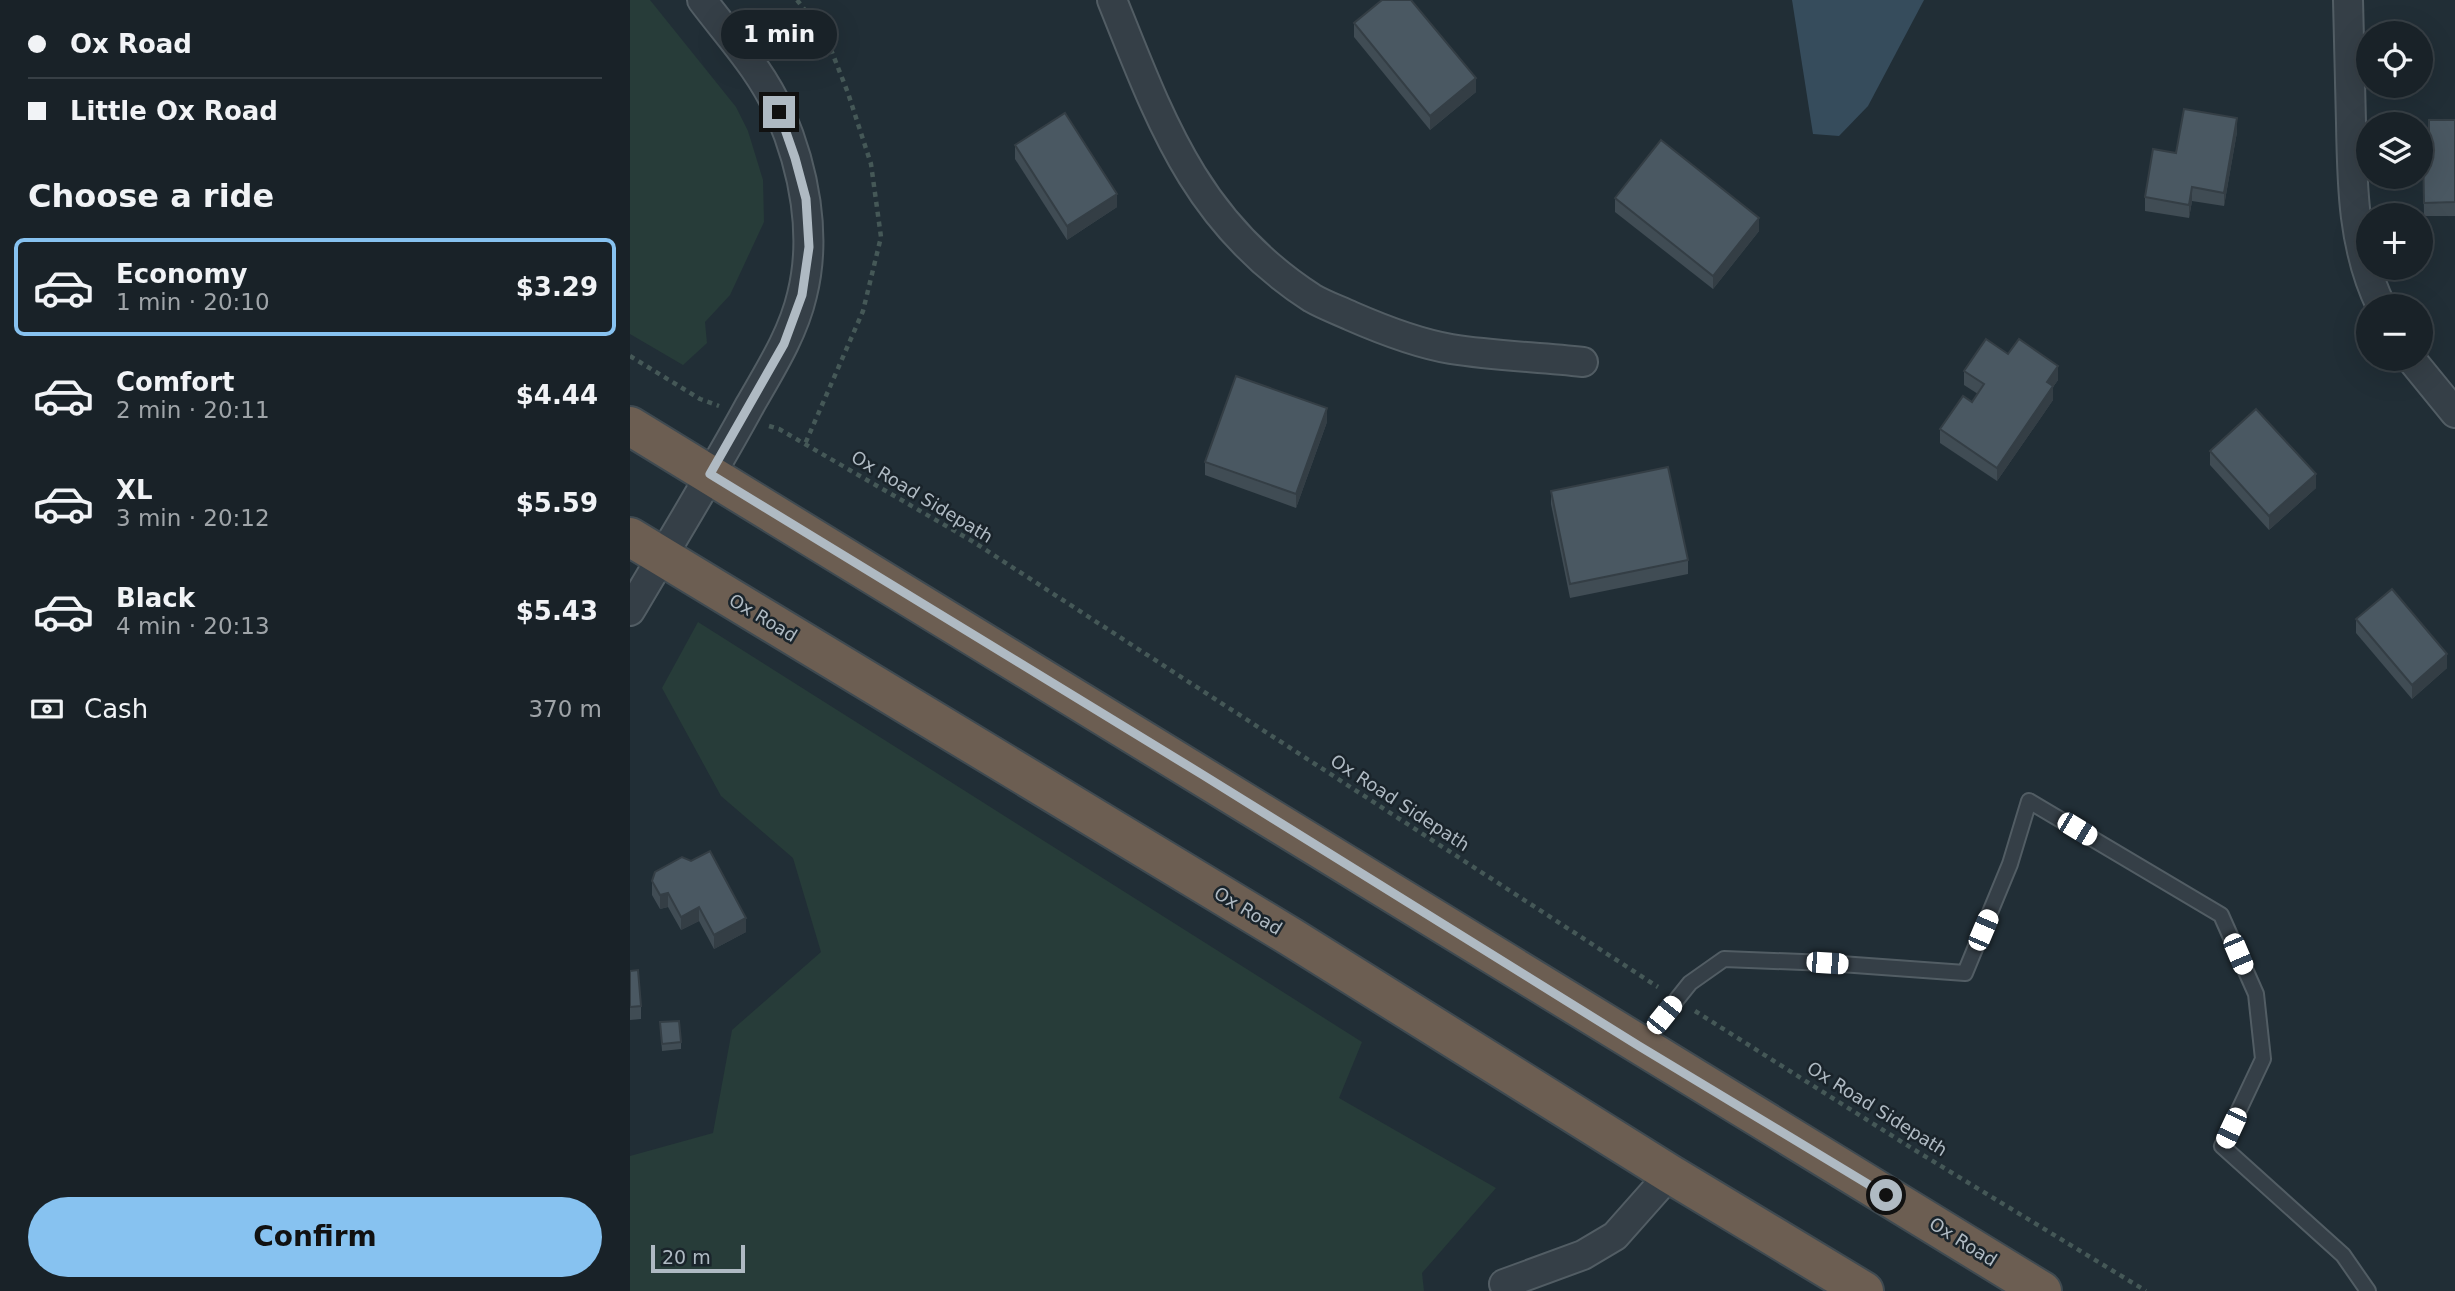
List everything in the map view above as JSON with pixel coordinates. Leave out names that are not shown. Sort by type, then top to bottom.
[{"type":"highway","name":"Ox Road","points":[[630,426],[2042,1291]]},
{"type":"highway","name":"Ox Road","points":[[630,537],[1290,937],[1670,1174],[1864,1291]]},
{"type":"street","points":[[1112,0],[1176,151],[1212,206],[1247,248],[1313,298],[1387,332],[1450,349],[1583,362]]},
{"type":"street","points":[[2348,0],[2355,218],[2360,245],[2377,294]]},
{"type":"street","points":[[630,611],[784,344],[802,295],[809,247],[806,199],[779,112],[711,3]]},
{"type":"street","points":[[2421,371],[2455,413]]},
{"type":"street","points":[[1504,1284],[1583,1255],[1615,1236],[1670,1174]]},
{"type":"lane","points":[[1639,1046],[1690,983],[1724,959],[1827,963],[1965,974],[2010,864],[2029,801],[2221,915],[2256,994],[2263,1059],[2222,1146],[2343,1255],[2368,1291]]},
{"type":"path","points":[[797,0],[826,37],[848,93],[871,164],[881,237],[863,311],[805,444]]},
{"type":"path","name":"Ox Road Sidepath","points":[[630,356],[700,399],[779,429],[972,541],[1677,999],[1925,1156],[2146,1291]]},
{"type":"green space","points":[[630,0],[650,0],[736,107],[748,131],[763,180],[764,222],[730,295],[705,322],[707,343],[683,365],[630,334]]},
{"type":"green space","points":[[698,622],[1362,1042],[1339,1098],[1496,1188],[1422,1273],[1424,1291],[630,1291],[630,1156],[713,1133],[732,1030],[821,952],[793,858],[721,796],[662,688]]},
{"type":"water","points":[[1792,0],[1924,0],[1868,106],[1839,136],[1813,134]]},
{"type":"building","points":[[1382,0],[1411,0],[1476,78],[1430,116],[1354,23]]},
{"type":"building","points":[[2184,109],[2237,118],[2224,193],[2192,187],[2189,205],[2145,197],[2153,149],[2176,153]]},
{"type":"building","points":[[1065,113],[1117,194],[1067,226],[1015,145]]},
{"type":"building","points":[[2433,120],[2455,120],[2455,202],[2424,203],[2424,189],[2433,189]]},
{"type":"building","points":[[1661,140],[1759,218],[1713,276],[1615,198]]},
{"type":"building","points":[[1986,339],[2008,354],[2019,339],[2058,366],[2047,382],[2053,386],[1997,468],[1940,429],[1963,396],[1972,402],[1984,384],[1964,371]]},
{"type":"building","points":[[1236,376],[1327,408],[1296,494],[1205,462]]},
{"type":"building","points":[[2256,409],[2316,474],[2269,516],[2210,451]]},
{"type":"building","points":[[1668,467],[1688,560],[1570,584],[1551,491]]},
{"type":"building","points":[[2392,589],[2447,654],[2412,685],[2356,619]]},
{"type":"building","points":[[710,851],[746,918],[714,935],[699,907],[681,917],[668,893],[660,895],[652,881],[655,872],[682,857],[691,861]]},
{"type":"building","points":[[638,970],[641,1006],[630,1007],[630,971]]},
{"type":"building","points":[[679,1021],[681,1042],[662,1044],[660,1022]]},
{"type":"route","points":[[779,112],[806,199],[809,247],[802,295],[784,344],[710,474],[1886,1195]]}]
